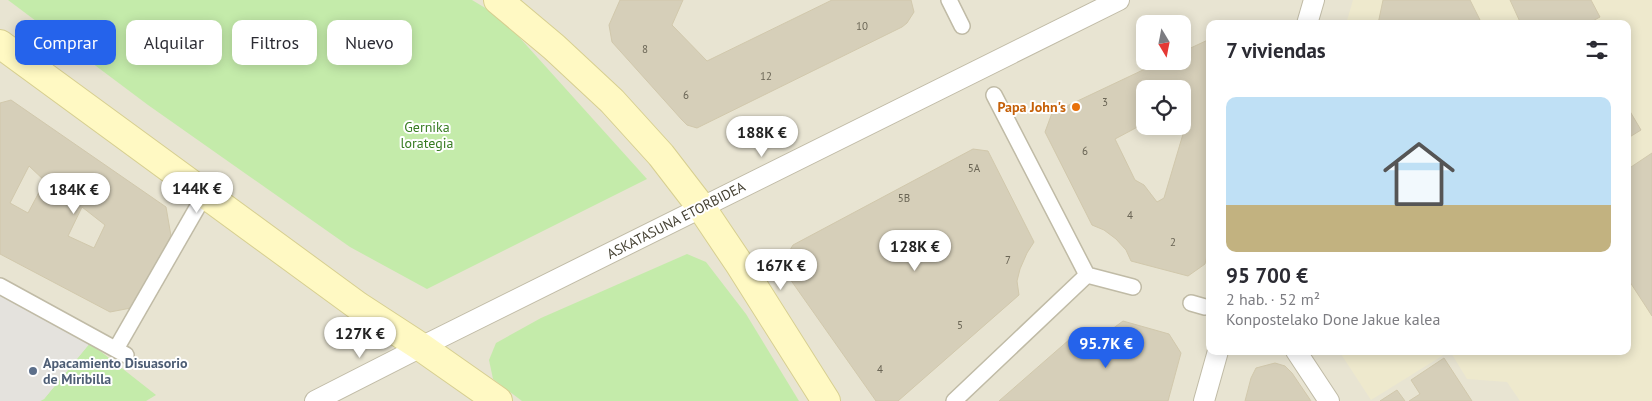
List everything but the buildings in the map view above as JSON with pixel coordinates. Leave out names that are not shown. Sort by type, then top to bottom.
[{"type":"main road","points":[[498,0],[554,47],[612,100],[661,154],[701,207],[740,265],[826,401]]},
{"type":"main road","points":[[0,44],[358,306],[498,401]]},
{"type":"street","points":[[949,0],[962,26]]},
{"type":"street","name":"ASKATASUNA ETORBIDEA","points":[[316,401],[420,347],[1119,0]]},
{"type":"street","points":[[1308,20],[1313,0]]},
{"type":"street","points":[[994,95],[1087,274],[1133,287]]},
{"type":"street","points":[[0,286],[121,352],[205,194]]},
{"type":"street","points":[[954,401],[1087,274]]},
{"type":"street","points":[[1204,401],[1217,355]]},
{"type":"street","points":[[1299,355],[1329,401]]},
{"type":"shaded area","points":[[0,0],[1652,0],[1652,401],[0,401]]},
{"type":"shaded area","points":[[1353,0],[1652,0],[1652,401],[1520,401],[1507,382],[1467,379],[1452,355],[1631,355],[1631,20],[1347,20]]},
{"type":"shaded area","name":"Apacamiento Disuasorio de Miribilla","points":[[0,294],[90,343],[44,399],[40,401],[0,401]]},
{"type":"shaded area","points":[[1342,355],[1444,355],[1371,400]]},
{"type":"green space","name":"Gernika lorategia","points":[[8,0],[472,0],[502,18],[647,179],[427,289],[350,247],[148,105],[95,65],[116,65],[116,20],[35,20]]},
{"type":"green space","points":[[687,254],[706,262],[746,314],[799,401],[522,401],[493,379],[489,360],[496,343],[541,318]]},
{"type":"green space","points":[[90,343],[156,395],[146,401],[40,401],[44,399]]},
{"type":"place","name":"Papa John's","points":[[1076,107]]},
{"type":"place","name":"Apacamiento Disuasorio de Miribilla","points":[[33,371]]}]
